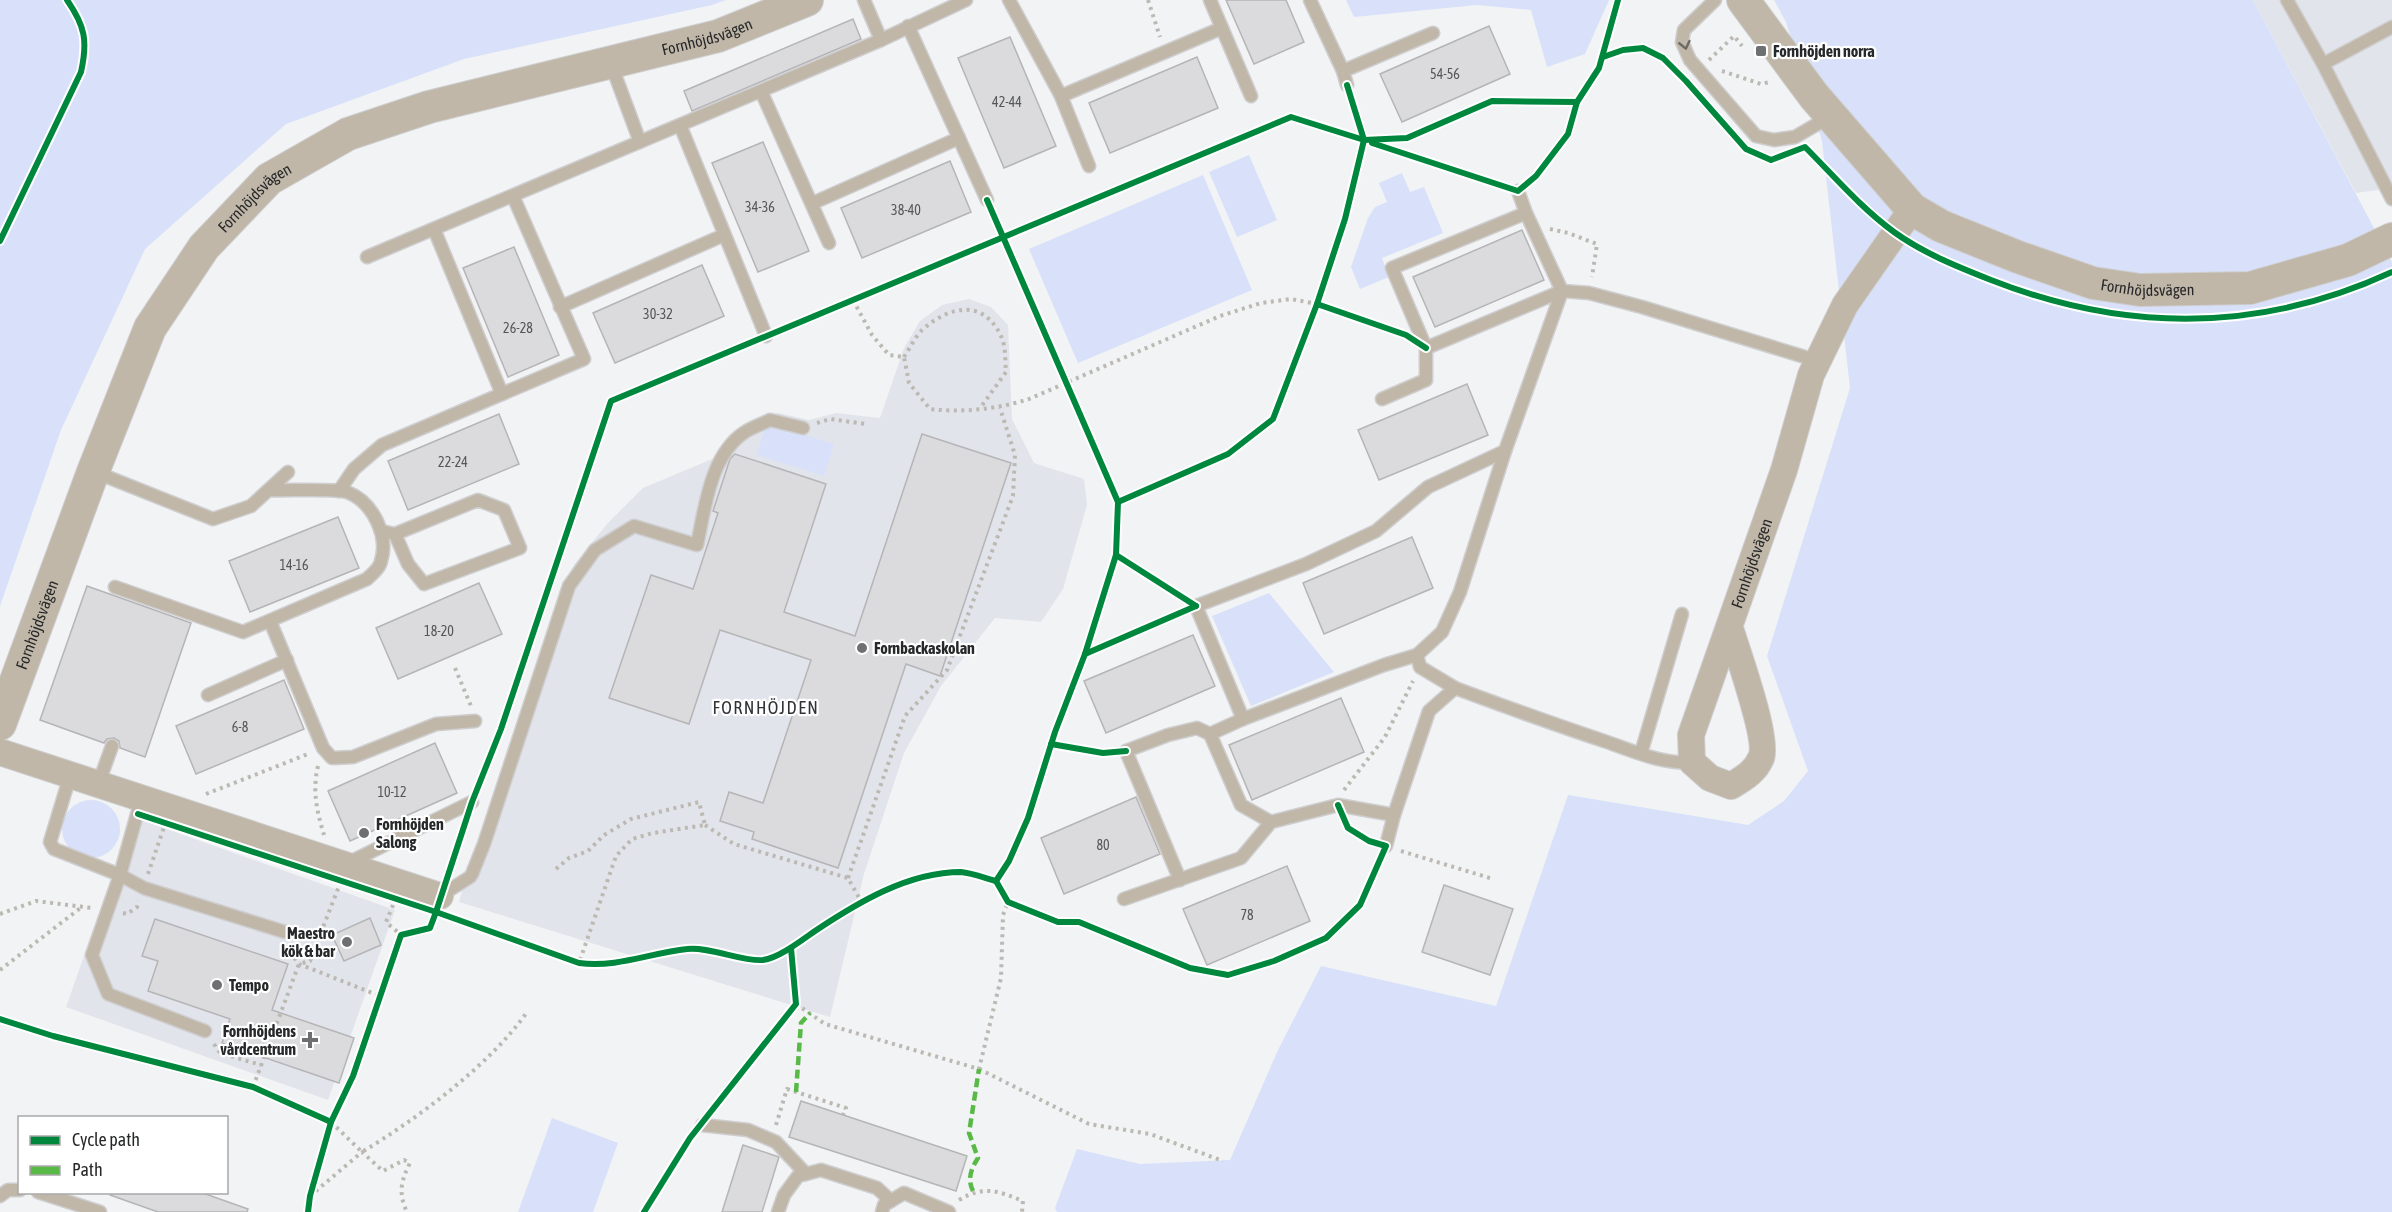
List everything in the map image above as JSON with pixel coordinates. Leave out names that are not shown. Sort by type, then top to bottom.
[{"type":"street","name":"Fornhöjdsvägen","points":[[0,724],[93,472],[150,328],[204,247],[269,179],[348,134],[429,107],[718,36],[807,0]]},
{"type":"street","name":"Fornhöjdsvägen","points":[[1743,0],[1831,116],[1912,209],[1941,226],[2018,257],[2093,283],[2140,290],[2250,288],[2348,260],[2392,239]]},
{"type":"street","name":"Fornhöjdsvägen","points":[[1730,628],[1758,721],[1762,756],[1752,773],[1731,786],[1710,778],[1692,762],[1691,735],[1784,470],[1811,375],[1845,304],[1912,209]]},
{"type":"street","points":[[0,752],[98,785],[140,807],[337,873],[440,896]]},
{"type":"lane","points":[[864,0],[881,40]]},
{"type":"lane","points":[[367,257],[881,40],[966,0]]},
{"type":"lane","points":[[1009,0],[1061,96],[1089,166]]},
{"type":"lane","points":[[1210,0],[1251,96]]},
{"type":"lane","points":[[1310,0],[1343,71],[1347,85]]},
{"type":"lane","points":[[1714,0],[1684,30],[1682,42],[1690,60],[1701,67],[1756,136],[1774,140],[1795,137],[1831,116]]},
{"type":"lane","points":[[2287,0],[2323,64],[2392,199]]},
{"type":"lane","points":[[908,27],[987,200]]},
{"type":"lane","points":[[2323,64],[2392,27]]},
{"type":"lane","points":[[1061,96],[1222,28]]},
{"type":"lane","points":[[1343,71],[1433,33]]},
{"type":"lane","points":[[611,64],[640,142]]},
{"type":"lane","points":[[761,91],[829,243]]},
{"type":"lane","points":[[680,125],[766,336]]},
{"type":"lane","points":[[813,203],[959,138]]},
{"type":"lane","points":[[1419,661],[1442,632],[1460,592],[1505,451],[1562,291],[1518,191]]},
{"type":"lane","points":[[339,491],[354,469],[382,445],[584,359],[513,196]]},
{"type":"lane","points":[[1382,399],[1426,380],[1426,348],[1392,268],[1527,213]]},
{"type":"lane","points":[[434,229],[502,394]]},
{"type":"lane","points":[[560,307],[724,235]]},
{"type":"lane","points":[[1426,348],[1562,291],[1589,293],[1641,307],[1818,361]]},
{"type":"lane","points":[[440,896],[472,874],[569,586],[595,550],[634,526],[697,545],[711,483],[725,452],[744,433],[770,420],[803,428]]},
{"type":"lane","points":[[1244,719],[1196,606],[1306,564],[1376,531],[1428,487],[1505,451]]},
{"type":"lane","points":[[93,472],[213,519],[251,506],[288,472]]},
{"type":"lane","points":[[115,587],[243,632],[367,579],[381,564],[384,546],[381,531],[371,512],[359,499],[339,491],[268,490]]},
{"type":"lane","points":[[381,531],[394,534],[478,500],[504,510],[520,548],[424,584],[408,564],[394,534]]},
{"type":"lane","points":[[1641,753],[1682,614]]},
{"type":"lane","points":[[270,621],[323,748],[332,758],[354,758],[436,724],[474,722]]},
{"type":"lane","points":[[208,695],[286,660]]},
{"type":"lane","points":[[1210,734],[1384,665],[1419,661],[1455,688],[1544,722],[1678,764],[1692,762]]},
{"type":"lane","points":[[1386,846],[1429,711],[1455,688]]},
{"type":"lane","points":[[1180,880],[1126,751],[1168,735],[1197,728],[1210,734],[1241,805],[1271,822]]},
{"type":"lane","points":[[98,785],[112,746]]},
{"type":"lane","points":[[70,776],[50,842],[54,849],[120,875],[144,888],[285,932]]},
{"type":"lane","points":[[337,873],[472,802]]},
{"type":"lane","points":[[1124,899],[1242,858],[1271,822],[1338,805],[1394,815]]},
{"type":"lane","points":[[140,807],[120,875],[92,955],[108,994],[205,1031]]},
{"type":"lane","points":[[702,1125],[748,1130],[776,1142],[806,1174]]},
{"type":"lane","points":[[778,1212],[784,1195],[798,1176],[821,1170],[877,1188],[891,1201]]},
{"type":"lane","points":[[0,1196],[8,1190],[18,1190]]},
{"type":"lane","points":[[882,1212],[884,1206],[904,1193],[947,1210]]},
{"type":"lane","points":[[44,1194],[92,1211]]},
{"type":"path","points":[[1148,0],[1165,52]]},
{"type":"path","points":[[1701,67],[1734,36],[1749,55]]},
{"type":"path","points":[[1701,67],[1761,84],[1771,83],[1764,74]]},
{"type":"path","points":[[1532,225],[1568,233],[1597,244],[1589,293]]},
{"type":"path","points":[[849,290],[872,335],[889,355],[904,357]]},
{"type":"path","points":[[1313,314],[1320,294]]},
{"type":"path","points":[[843,304],[864,295]]},
{"type":"path","points":[[981,407],[1006,372],[1002,338],[988,316],[967,308],[940,317],[921,331],[904,357],[909,383],[930,409],[952,412],[981,407],[1000,408],[1065,384],[1220,316],[1261,303],[1291,299],[1328,308]]},
{"type":"path","points":[[1060,374],[1070,395]]},
{"type":"path","points":[[848,878],[905,716],[947,670],[1013,496],[1015,455],[1000,408]]},
{"type":"path","points":[[803,428],[830,419],[866,424]]},
{"type":"path","points":[[1338,805],[1339,796],[1361,771],[1385,737],[1419,661]]},
{"type":"path","points":[[455,668],[471,704],[474,722]]},
{"type":"path","points":[[140,807],[173,818],[323,748]]},
{"type":"path","points":[[298,964],[310,961],[337,873],[316,808],[315,779],[323,748]]},
{"type":"path","points":[[556,869],[569,858],[588,851],[604,835],[631,819],[699,802],[705,825]]},
{"type":"path","points":[[579,963],[616,856],[632,839],[653,833],[705,825],[734,844],[848,878],[862,903]]},
{"type":"path","points":[[1386,846],[1492,879]]},
{"type":"path","points":[[1002,891],[1008,902],[1018,906]]},
{"type":"path","points":[[854,907],[870,898]]},
{"type":"path","points":[[395,899],[386,922],[401,935]]},
{"type":"path","points":[[979,1070],[1000,978],[1003,915],[1008,902]]},
{"type":"path","points":[[0,970],[83,906]]},
{"type":"path","points":[[285,932],[282,943],[298,964],[380,996]]},
{"type":"path","points":[[401,935],[410,933]]},
{"type":"path","points":[[398,945],[401,935]]},
{"type":"path","points":[[568,959],[587,964]]},
{"type":"path","points":[[253,1087],[298,964]]},
{"type":"path","points":[[377,1006],[384,986]]},
{"type":"path","points":[[790,1012],[796,1004],[795,993]]},
{"type":"path","points":[[796,1004],[825,1024],[979,1070],[1089,1124],[1150,1134],[1222,1161]]},
{"type":"path","points":[[310,1196],[362,1152],[392,1134],[475,1069],[513,1032],[527,1012]]},
{"type":"path","points":[[205,1031],[220,1053],[261,1065]]},
{"type":"path","points":[[242,1084],[262,1092]]},
{"type":"path","points":[[771,1140],[787,1089],[846,1108],[843,1115]]},
{"type":"path","points":[[328,1133],[336,1113]]},
{"type":"path","points":[[321,1118],[331,1122],[382,1171],[404,1160],[410,1163],[400,1188],[407,1212]]},
{"type":"path","points":[[309,1204],[313,1185]]},
{"type":"path","points":[[947,1210],[973,1191],[996,1190],[1023,1201],[1022,1212]]},
{"type":"shaded area","points":[[0,0],[726,0],[712,5],[464,59],[286,124],[145,249],[61,430],[0,606]]},
{"type":"shaded area","points":[[1346,0],[1609,0],[1585,54],[1547,67],[1531,10],[1477,5],[1354,17]]},
{"type":"shaded area","points":[[1774,0],[2253,0],[2392,262],[2392,1212],[1057,1212],[1055,1208],[1077,1149],[1140,1164],[1230,1160],[1278,1050],[1321,966],[1496,1006],[1568,795],[1748,825],[1784,801],[1808,771],[1767,656],[1850,388],[1822,141],[1786,22]]},
{"type":"shaded area","points":[[2253,0],[2392,0],[2392,188],[2356,193]]},
{"type":"shaded area","points":[[1249,155],[1277,220],[1237,237],[1209,172]]},
{"type":"shaded area","points":[[1402,173],[1410,192],[1424,187],[1443,233],[1382,258],[1389,277],[1360,289],[1351,267],[1368,218],[1375,207],[1387,202],[1379,183]]},
{"type":"shaded area","points":[[1203,175],[1252,290],[1078,363],[1029,249]]},
{"type":"shaded area","points":[[969,299],[991,307],[1008,325],[1012,419],[1034,463],[1084,479],[1087,505],[1063,589],[1041,622],[995,618],[941,686],[904,753],[864,874],[830,1017],[459,902],[474,851],[574,565],[607,524],[643,488],[717,457],[729,435],[752,421],[778,413],[809,420],[836,413],[880,418],[904,348],[920,321],[942,305]]},
{"type":"shaded area","points":[[766,423],[834,444],[824,476],[757,455]]},
{"type":"shaded area","points":[[1269,593],[1334,672],[1251,706],[1212,616]]},
{"type":"shaded area","points":[[85,800],[97,800],[112,808],[120,823],[120,835],[112,850],[97,858],[85,858],[70,850],[62,835],[62,823],[70,808]]},
{"type":"shaded area","points":[[133,817],[395,910],[328,1100],[66,1007]]},
{"type":"shaded area","points":[[552,1118],[618,1143],[593,1212],[518,1212]]},
{"type":"building","points":[[1226,0],[1286,0],[1304,42],[1254,64]]},
{"type":"building","points":[[853,19],[861,39],[692,111],[684,91]]},
{"type":"building","points":[[1489,26],[1510,74],[1402,122],[1380,74]]},
{"type":"building","points":[[1010,37],[1056,146],[1004,168],[958,58]]},
{"type":"building","points":[[1197,57],[1218,108],[1110,153],[1089,103]]},
{"type":"building","points":[[763,142],[809,251],[758,272],[712,163]]},
{"type":"building","points":[[950,161],[971,212],[862,258],[841,208]]},
{"type":"building","points":[[1522,230],[1544,280],[1435,327],[1413,277]]},
{"type":"building","points":[[514,247],[559,355],[508,377],[463,268]]},
{"type":"building","points":[[702,265],[724,316],[615,363],[593,313]]},
{"type":"building","points":[[1467,384],[1488,435],[1379,480],[1358,430]]},
{"type":"building","points":[[499,414],[519,464],[408,510],[388,461]]},
{"type":"building","name":"Fornbackaskolan","points":[[922,434],[1011,463],[940,676],[906,664],[838,868],[752,839],[754,832],[720,821],[729,792],[763,803],[811,660],[720,630],[689,724],[609,698],[651,575],[693,589],[718,513],[713,511],[730,459],[735,454],[826,484],[784,612],[855,636]]},
{"type":"building","points":[[338,517],[359,568],[250,612],[229,561]]},
{"type":"building","points":[[1412,537],[1433,588],[1324,634],[1303,583]]},
{"type":"building","points":[[479,583],[502,634],[398,679],[376,628]]},
{"type":"building","points":[[87,586],[191,623],[145,757],[120,748],[119,741],[114,738],[107,739],[104,743],[40,720]]},
{"type":"building","points":[[1193,635],[1215,686],[1106,733],[1084,681]]},
{"type":"building","points":[[284,680],[304,729],[196,774],[176,726]]},
{"type":"building","points":[[1341,698],[1364,752],[1252,800],[1229,745]]},
{"type":"building","points":[[435,743],[457,793],[350,841],[328,791]]},
{"type":"building","points":[[1136,797],[1160,854],[1064,894],[1041,838]]},
{"type":"building","points":[[1287,866],[1310,921],[1207,965],[1183,909]]},
{"type":"building","points":[[1444,885],[1513,909],[1490,975],[1422,952]]},
{"type":"building","points":[[370,918],[381,945],[344,961],[332,935]]},
{"type":"building","points":[[155,919],[288,964],[272,1010],[354,1038],[339,1083],[222,1043],[230,1019],[148,991],[158,961],[142,956]]},
{"type":"building","points":[[801,1101],[967,1156],[956,1191],[789,1137]]},
{"type":"building","points":[[743,1145],[779,1157],[762,1212],[722,1212]]},
{"type":"building","points":[[206,1194],[248,1209],[247,1212],[158,1212],[110,1195]]},
{"type":"marked path","points":[[796,1092],[801,1023],[810,1013]]},
{"type":"marked path","points":[[973,1191],[970,1182],[971,1174],[978,1158],[969,1133],[979,1069]]},
{"type":"cycle path","points":[[0,241],[81,72],[84,51],[83,34],[78,18],[67,0]]},
{"type":"cycle path","points":[[1372,143],[1518,191],[1536,176],[1568,134],[1577,102],[1599,68],[1618,0]]},
{"type":"cycle path","points":[[1603,57],[1623,50],[1643,48],[1663,58],[1746,149],[1771,160],[1805,147],[1870,213],[1905,240],[1966,270],[2042,297],[2092,310],[2142,317],[2193,319],[2243,315],[2293,306],[2342,292],[2392,272]]},
{"type":"cycle path","points":[[1118,502],[1228,454],[1273,419],[1317,304],[1345,219],[1364,140],[1347,85]]},
{"type":"cycle path","points":[[308,1212],[310,1196],[331,1122],[353,1076],[401,935],[430,928],[436,912],[472,802],[501,729],[611,401],[1291,117],[1364,140],[1407,138],[1492,101],[1577,102]]},
{"type":"cycle path","points":[[138,814],[436,912],[579,963],[607,963],[687,949],[746,959],[769,959],[866,900],[903,883],[941,873],[961,872],[996,881],[1009,861],[1028,818],[1055,732],[1085,654],[1116,555],[1118,502],[987,200]]},
{"type":"cycle path","points":[[1317,304],[1406,335],[1426,348]]},
{"type":"cycle path","points":[[1116,555],[1196,606]]},
{"type":"cycle path","points":[[1085,654],[1196,606]]},
{"type":"cycle path","points":[[1051,744],[1103,753],[1126,751]]},
{"type":"cycle path","points":[[996,881],[1008,902],[1058,922],[1079,922],[1190,968],[1228,975],[1274,961],[1326,938],[1360,905],[1386,846],[1369,841],[1348,828],[1338,805]]},
{"type":"cycle path","points":[[644,1212],[690,1138],[796,1004],[791,948]]},
{"type":"cycle path","points":[[0,1019],[53,1036],[253,1087],[331,1122]]},
{"type":"place","name":"Fornhöjden norra","points":[[1761,51]]},
{"type":"place","name":"Fornbackaskolan","points":[[862,648]]},
{"type":"place","name":"Fornhöjden Salong","points":[[364,833]]},
{"type":"place","name":"Maestro kök & bar","points":[[347,942]]},
{"type":"place","name":"Tempo","points":[[217,985]]},
{"type":"place","name":"Fornhöjdens vårdcentrum","points":[[310,1040]]},
{"type":"district","name":"FORNHÖJDEN","points":[[766,708]]}]
